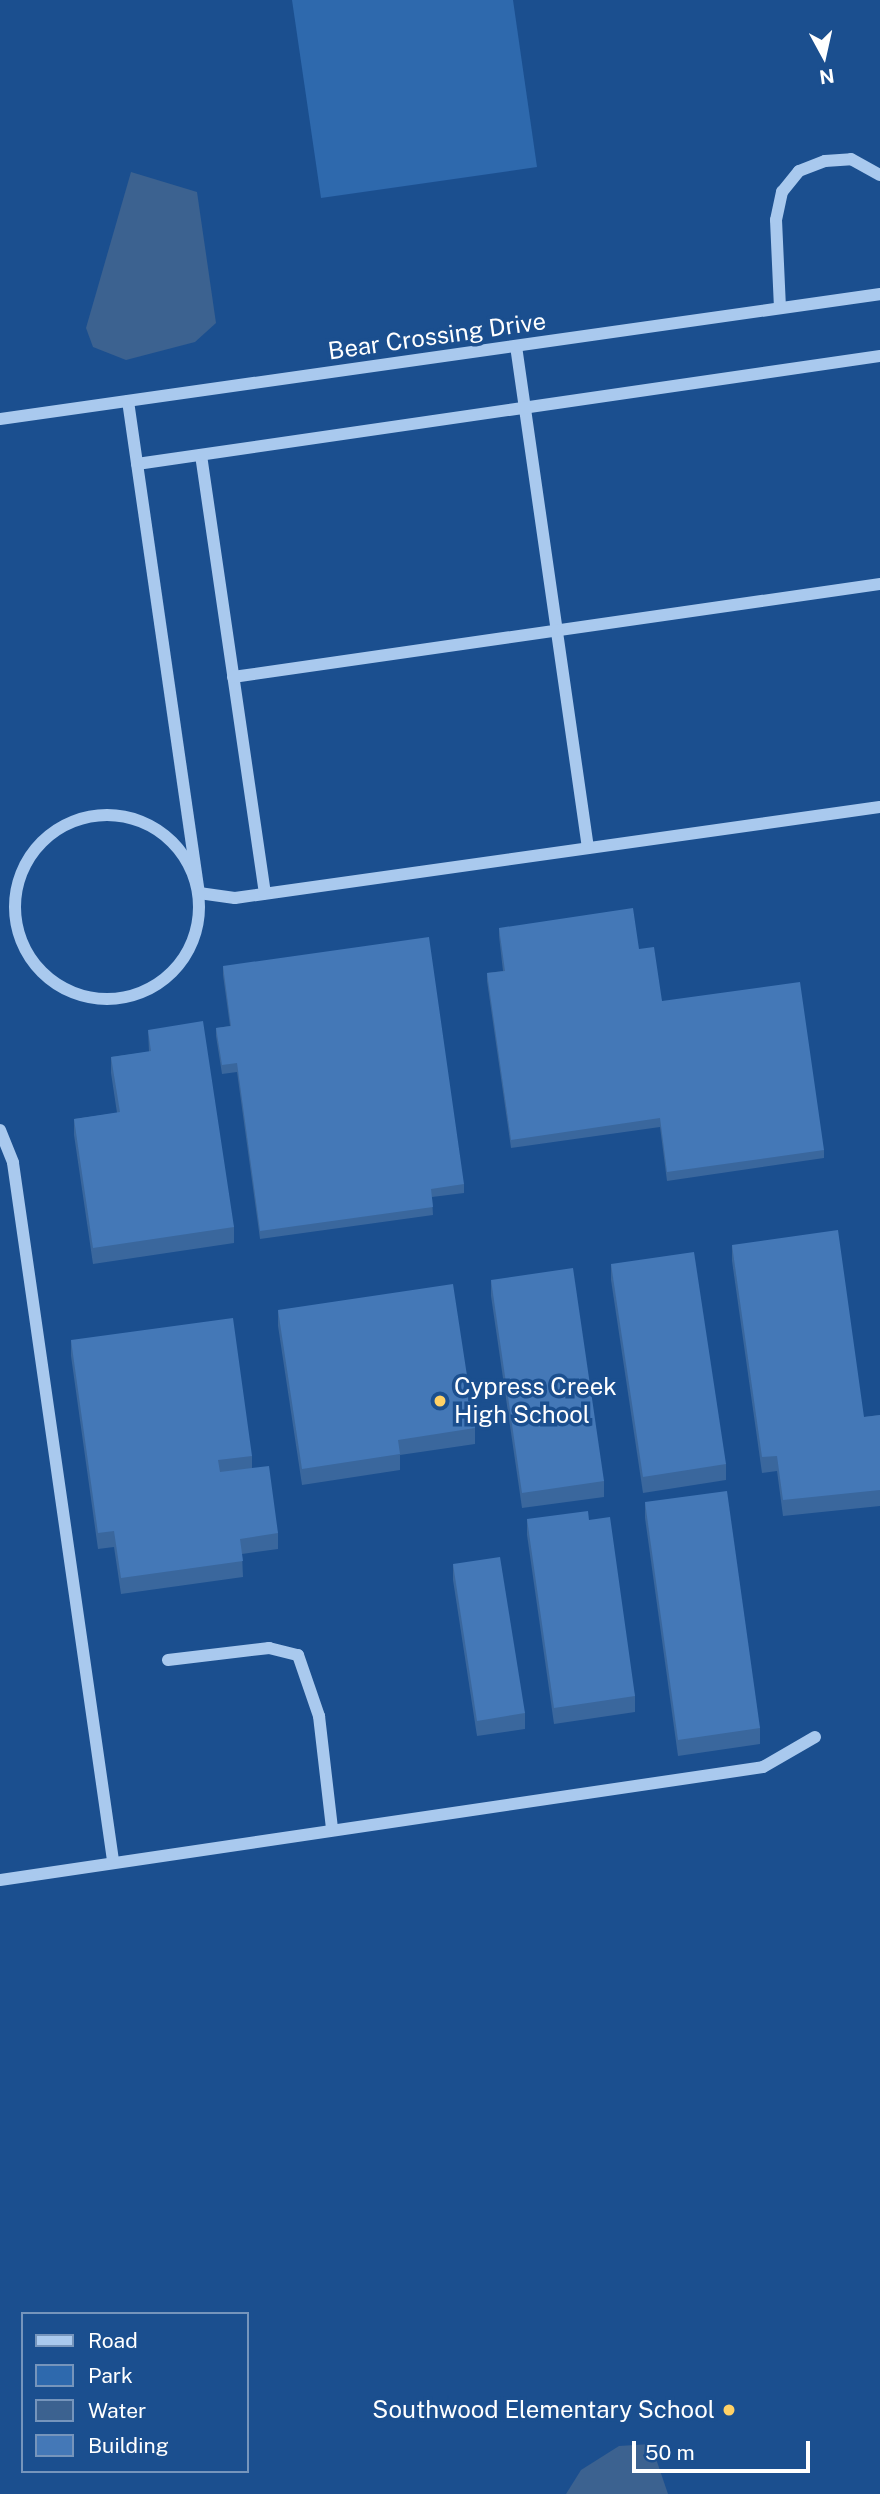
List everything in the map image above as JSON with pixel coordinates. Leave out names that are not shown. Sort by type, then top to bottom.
[{"type":"lane","points":[[780,308],[776,220],[782,192],[799,172],[825,161],[851,159],[880,175]]},
{"type":"lane","name":"Bear Crossing Drive","points":[[0,419],[880,294]]},
{"type":"lane","points":[[516,346],[588,848]]},
{"type":"lane","points":[[137,464],[880,356]]},
{"type":"lane","points":[[128,401],[200,893],[192,945],[167,976],[133,996],[80,996],[51,981],[30,959],[17,930],[14,899],[22,869],[57,831],[95,815],[127,816],[156,828],[177,845],[200,893]]},
{"type":"lane","points":[[201,455],[265,893]]},
{"type":"lane","points":[[233,677],[880,584]]},
{"type":"lane","points":[[200,893],[221,898],[265,893],[880,807]]},
{"type":"lane","points":[[0,1130],[13,1163],[113,1860]]},
{"type":"lane","points":[[168,1660],[269,1648],[298,1655],[319,1716],[332,1829]]},
{"type":"lane","points":[[0,1880],[113,1860],[763,1767],[815,1737]]},
{"type":"green space","points":[[292,0],[513,0],[537,167],[321,198]]},
{"type":"water","points":[[131,172],[197,192],[216,323],[195,342],[126,360],[93,347],[86,328]]},
{"type":"water","points":[[651,2444],[668,2494],[566,2494],[581,2470],[619,2446]]},
{"type":"building","points":[[633,908],[639,949],[654,947],[662,1001],[800,982],[824,1150],[667,1172],[660,1118],[511,1140],[487,973],[505,971],[499,928]]},
{"type":"building","points":[[429,937],[464,1184],[431,1189],[433,1207],[260,1231],[237,1063],[222,1065],[216,1028],[231,1026],[223,966]]},
{"type":"building","points":[[203,1021],[234,1227],[93,1248],[74,1119],[120,1112],[111,1057],[151,1051],[148,1030]]},
{"type":"building","points":[[838,1230],[864,1417],[880,1415],[880,1490],[783,1500],[777,1456],[762,1457],[732,1245]]},
{"type":"building","points":[[694,1252],[726,1464],[643,1477],[611,1264]]},
{"type":"building","points":[[573,1268],[604,1481],[522,1493],[491,1280]]},
{"type":"building","points":[[453,1284],[475,1428],[398,1440],[400,1454],[302,1469],[278,1310]]},
{"type":"building","points":[[233,1318],[252,1456],[218,1460],[220,1472],[269,1466],[278,1533],[240,1539],[243,1561],[121,1578],[114,1531],[98,1533],[71,1340]]},
{"type":"building","points":[[727,1491],[760,1728],[678,1740],[645,1502]]},
{"type":"building","points":[[588,1511],[589,1520],[610,1517],[635,1696],[554,1708],[527,1519]]},
{"type":"building","points":[[500,1557],[525,1713],[477,1721],[453,1564]]},
{"type":"place","name":"Cypress Creek High School","points":[[440,1401]]},
{"type":"place","name":"Southwood Elementary School","points":[[729,2410]]}]
